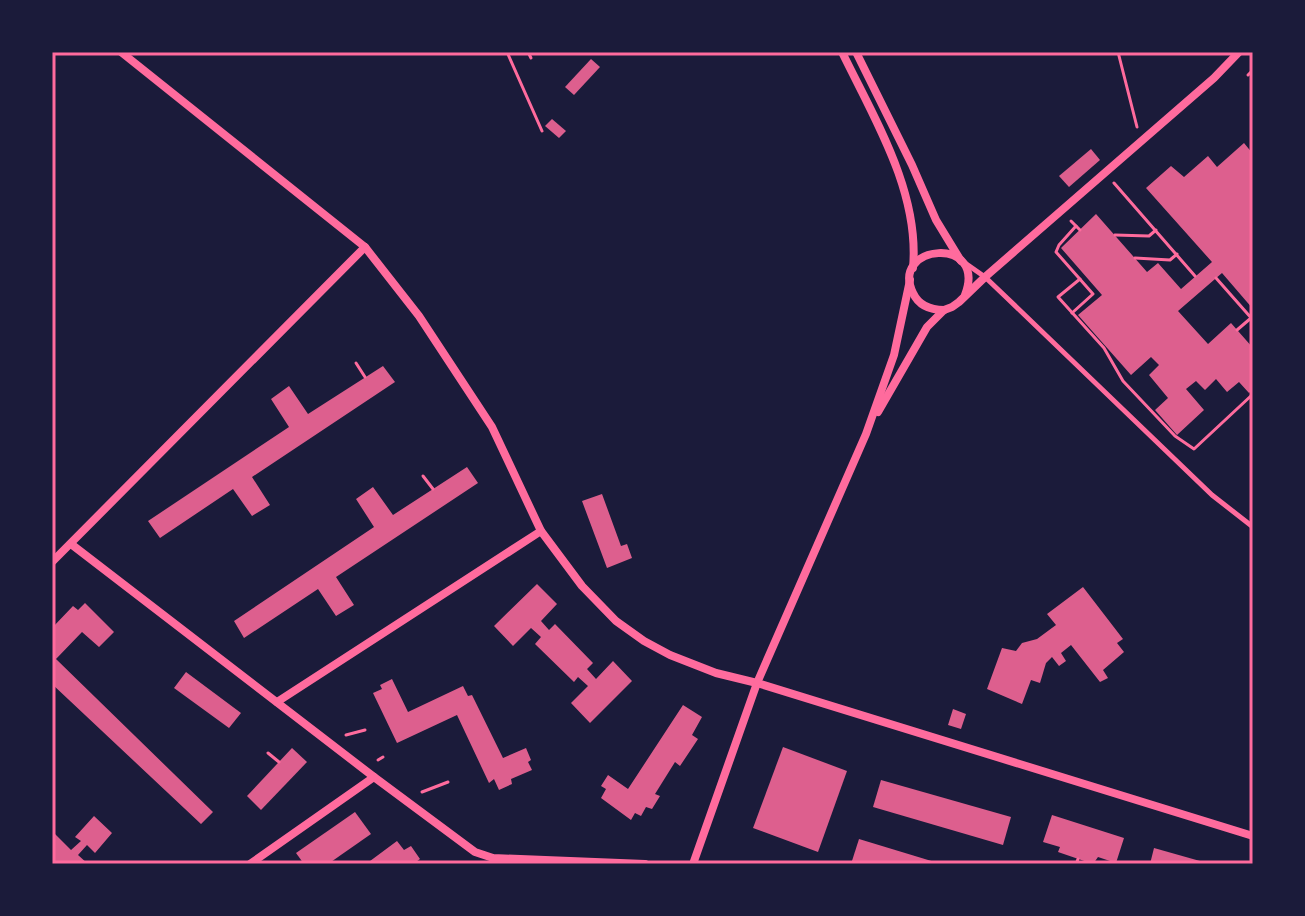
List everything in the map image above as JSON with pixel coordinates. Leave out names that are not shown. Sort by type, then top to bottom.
[{"type":"street","points":[[121,52],[365,247],[419,316],[492,427],[541,531],[582,586],[616,621],[635,635],[670,655],[704,669],[1253,836]]},
{"type":"street","points":[[693,864],[757,683],[866,434],[894,355],[913,268],[915,241],[898,175],[883,136],[842,52]]},
{"type":"street","points":[[856,52],[936,220],[966,269],[968,278],[964,295]]},
{"type":"street","points":[[866,434],[927,327],[1214,78],[1239,52]]},
{"type":"street","points":[[52,562],[365,247]]},
{"type":"street","points":[[913,268],[931,253],[947,253],[961,261]]},
{"type":"street","points":[[910,280],[920,303],[927,308],[944,310]]},
{"type":"street","points":[[277,702],[541,531]]},
{"type":"street","points":[[71,544],[374,777],[490,861],[645,864]]},
{"type":"street","points":[[250,864],[374,777]]},
{"type":"lane","points":[[961,261],[985,277],[1212,495],[1253,527]]},
{"type":"path","points":[[507,52],[542,131]]},
{"type":"path","points":[[528,52],[531,58]]},
{"type":"path","points":[[1118,52],[1137,127]]},
{"type":"path","points":[[1248,75],[1253,70]]},
{"type":"path","points":[[1114,183],[1195,276]]},
{"type":"path","points":[[1071,221],[1078,228],[1059,245],[1056,252],[1093,294],[1072,313]]},
{"type":"path","points":[[1115,235],[1149,236],[1156,230]]},
{"type":"path","points":[[1135,258],[1170,260],[1177,254]]},
{"type":"path","points":[[1216,278],[1252,319],[1237,330]]},
{"type":"path","points":[[1080,279],[1058,297],[1104,348],[1123,381],[1175,436],[1194,449],[1253,394]]},
{"type":"path","points":[[356,363],[365,377]]},
{"type":"path","points":[[423,476],[433,489]]},
{"type":"path","points":[[346,735],[365,730]]},
{"type":"path","points":[[268,753],[279,762]]},
{"type":"path","points":[[422,792],[448,782]]},
{"type":"building","points":[[591,59],[600,67],[574,95],[565,87]]},
{"type":"building","points":[[552,119],[566,131],[559,138],[545,126]]},
{"type":"building","points":[[1244,143],[1253,154],[1253,309],[1222,273],[1178,311],[1208,344],[1231,323],[1253,348],[1253,368],[1250,371],[1253,389],[1249,393],[1239,382],[1227,392],[1216,379],[1205,390],[1196,381],[1186,389],[1204,410],[1177,435],[1155,410],[1168,398],[1149,375],[1159,365],[1151,357],[1131,375],[1078,315],[1102,295],[1061,248],[1096,214],[1147,272],[1158,263],[1181,289],[1212,262],[1146,188],[1171,166],[1184,177],[1208,156],[1217,167]]},
{"type":"building","points":[[1091,149],[1100,160],[1069,187],[1059,176]]},
{"type":"building","points":[[383,366],[395,382],[252,477],[270,505],[252,516],[233,489],[160,538],[148,521],[289,427],[271,399],[289,386],[308,414]]},
{"type":"building","points":[[467,467],[478,483],[336,577],[354,605],[336,616],[318,589],[244,638],[234,621],[374,527],[356,499],[373,487],[393,515]]},
{"type":"building","points":[[602,494],[621,546],[627,544],[632,558],[607,568],[582,501]]},
{"type":"building","points":[[537,584],[557,604],[541,621],[549,630],[555,624],[593,663],[587,669],[596,679],[613,661],[632,681],[590,723],[571,703],[588,686],[578,677],[574,682],[535,644],[541,637],[531,628],[513,646],[494,626]]},
{"type":"building","points":[[1083,587],[1123,639],[1117,643],[1124,652],[1103,670],[1108,678],[1100,682],[1071,645],[1061,653],[1066,661],[1059,666],[1052,657],[1046,663],[1040,683],[1031,680],[1022,704],[987,689],[1002,648],[1016,651],[1022,643],[1037,639],[1056,625],[1047,614]]},
{"type":"building","points":[[85,603],[114,632],[99,647],[82,632],[56,659],[213,812],[201,824],[52,684],[52,628],[73,606],[78,610]]},
{"type":"building","points":[[186,672],[241,713],[229,728],[174,688]]},
{"type":"building","points":[[392,679],[408,712],[463,686],[468,696],[472,695],[503,758],[526,748],[532,770],[511,779],[512,784],[499,790],[494,779],[489,783],[457,715],[397,743],[373,693]]},
{"type":"building","points":[[683,705],[702,717],[692,735],[698,739],[680,766],[675,762],[655,794],[660,796],[652,809],[646,807],[641,816],[635,813],[631,820],[601,798],[606,789],[601,786],[608,775],[628,789]]},
{"type":"building","points":[[953,709],[966,714],[961,729],[948,725]]},
{"type":"building","points":[[783,747],[847,771],[818,852],[753,828]]},
{"type":"building","points":[[292,748],[307,762],[261,810],[247,796]]},
{"type":"building","points":[[881,780],[1011,817],[1003,845],[873,807]]},
{"type":"building","points":[[355,812],[371,834],[328,864],[304,864],[296,853]]},
{"type":"building","points":[[1052,815],[1124,838],[1116,863],[1098,857],[1093,864],[1058,852],[1060,847],[1043,842]]},
{"type":"building","points":[[94,816],[112,833],[95,853],[87,845],[78,855],[88,864],[52,864],[52,831],[71,850],[81,841],[75,837]]},
{"type":"building","points":[[859,839],[938,863],[938,864],[851,864]]},
{"type":"building","points":[[397,841],[404,850],[411,846],[420,859],[413,864],[366,864]]},
{"type":"building","points":[[1154,848],[1207,863],[1207,864],[1150,864]]}]
